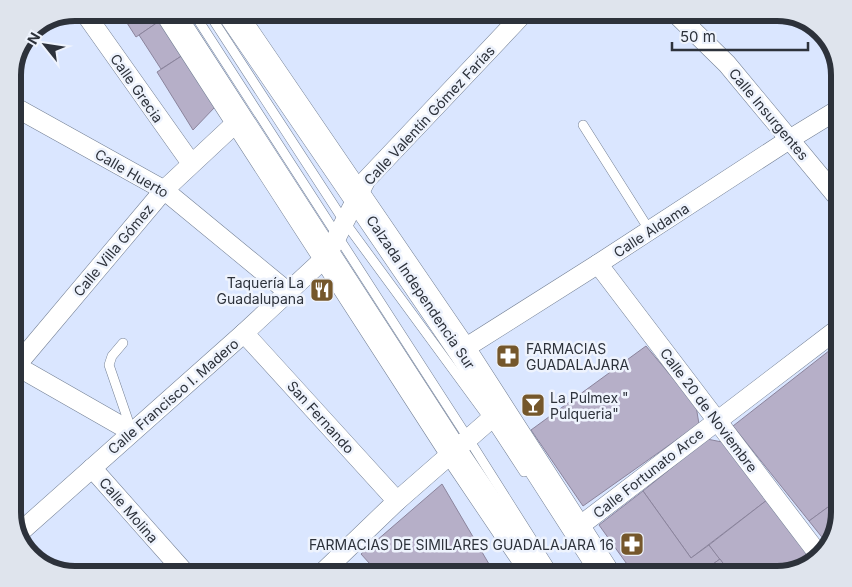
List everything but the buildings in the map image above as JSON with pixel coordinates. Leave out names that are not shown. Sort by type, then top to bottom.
[{"type":"main road","points":[[175,21],[239,120],[336,238],[531,566]]},
{"type":"main road","name":"Calzada Independencia Sur","points":[[236,21],[462,350],[495,415],[577,528],[601,566]]},
{"type":"street","name":"Calle Grecia","points":[[90,21],[191,163]]},
{"type":"street","name":"Calle Valentín Gómez Farías","points":[[336,238],[366,180],[516,21]]},
{"type":"street","name":"Calle Insurgentes","points":[[683,21],[727,64],[831,188]]},
{"type":"street","name":"Calle Huerto","points":[[21,110],[164,190],[288,292]]},
{"type":"street","name":"Calle Aldama","points":[[462,350],[831,114]]},
{"type":"street","name":"Calle Villa Gómez","points":[[21,357],[164,190],[239,120]]},
{"type":"street","name":"Calle Francisco I. Madero","points":[[24,529],[244,333],[288,292],[336,238]]},
{"type":"street","name":"Calle 20 de Noviembre","points":[[598,264],[815,549]]},
{"type":"street","name":"San Fernando","points":[[244,333],[397,501]]},
{"type":"street","name":"Calle Fortunato Arce","points":[[577,528],[831,335]]},
{"type":"street","points":[[21,369],[132,432]]},
{"type":"street","points":[[329,566],[397,501],[495,415]]},
{"type":"street","name":"Calle Molina","points":[[92,468],[179,566]]},
{"type":"lane","points":[[199,21],[336,238],[495,415],[527,477]]},
{"type":"lane","points":[[213,21],[336,238]]},
{"type":"lane","points":[[583,126],[650,230]]},
{"type":"lane","points":[[123,342],[112,356],[109,365],[132,432]]},
{"type":"lane","points":[[460,445],[548,566]]},
{"type":"place","name":"Taquería La Guadalupana","points":[[322,290]]},
{"type":"place","name":"FARMACIAS GUADALAJARA","points":[[508,356]]},
{"type":"place","name":"La Pulmex \" Pulqueria\"","points":[[533,405]]},
{"type":"place","name":"FARMACIAS DE SIMILARES GUADALAJARA 16","points":[[632,544]]}]
